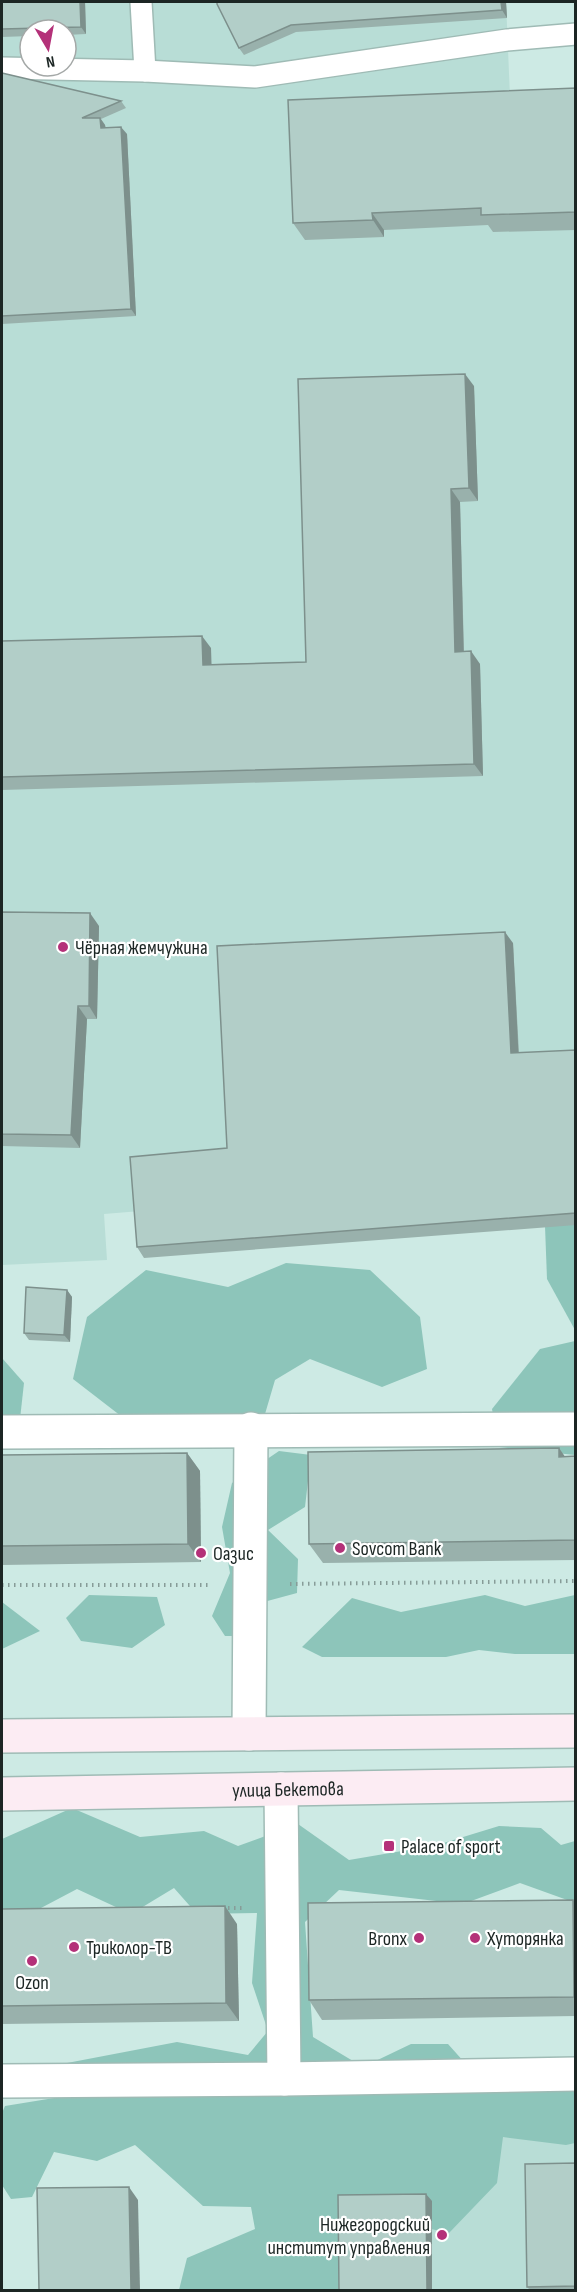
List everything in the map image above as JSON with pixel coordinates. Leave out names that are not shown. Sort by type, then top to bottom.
[{"type":"main road","points":[[2,1737],[576,1731]]},
{"type":"main road","name":"улица Бекетова","points":[[2,1794],[576,1784]]},
{"type":"street","points":[[249,1734],[251,1429]]},
{"type":"street","points":[[2,1432],[576,1429]]},
{"type":"street","points":[[281,1789],[284,2079]]},
{"type":"street","points":[[2,2081],[576,2074]]},
{"type":"lane","points":[[141,2],[145,71]]},
{"type":"lane","points":[[2,68],[255,76],[507,39],[576,34]]},
{"type":"shaded area","points":[[2,2],[506,2],[510,97],[575,96],[575,1157],[349,1194],[104,1214],[107,1260],[2,1265]]},
{"type":"shaded area","name":"Нижегородский институт управления","points":[[575,2104],[575,2290],[309,2290],[459,2106]]},
{"type":"green space","points":[[575,1216],[575,1330],[547,1279],[545,1226]]},
{"type":"green space","points":[[286,1263],[370,1270],[420,1317],[427,1369],[382,1387],[310,1359],[275,1380],[265,1414],[130,1423],[73,1379],[87,1317],[146,1270],[228,1287]]},
{"type":"green space","points":[[575,1341],[575,1455],[499,1447],[492,1409],[540,1349]]},
{"type":"green space","points":[[2,1358],[24,1383],[18,1437],[2,1438]]},
{"type":"green space","points":[[279,1451],[311,1455],[305,1507],[268,1530],[298,1559],[297,1593],[260,1603],[256,1636],[225,1636],[212,1616],[230,1573],[222,1527],[232,1483]]},
{"type":"green space","points":[[89,1595],[157,1597],[165,1625],[132,1648],[81,1641],[66,1618]]},
{"type":"green space","points":[[485,1595],[525,1606],[575,1595],[575,1654],[515,1654],[479,1650],[446,1657],[322,1657],[302,1647],[352,1598],[401,1612]]},
{"type":"green space","points":[[2,1602],[40,1631],[2,1649]]},
{"type":"green space","points":[[72,1808],[140,1837],[204,1831],[238,1846],[298,1824],[349,1860],[437,1845],[499,1826],[541,1828],[561,1845],[575,1841],[575,1901],[520,1883],[463,1904],[339,1890],[305,1922],[313,2037],[363,2067],[411,2044],[448,2044],[482,2082],[575,2065],[575,2143],[566,2145],[503,2137],[497,2183],[449,2233],[356,2212],[379,2290],[179,2290],[187,2258],[255,2229],[251,2207],[203,2206],[135,2145],[97,2161],[54,2152],[32,2197],[11,2199],[2,2185],[2,2113],[5,2106],[54,2098],[67,2063],[177,2042],[248,2055],[268,2031],[252,1983],[257,1913],[197,1914],[174,1888],[131,1914],[77,1889],[22,1918],[2,1918],[2,1839]]},
{"type":"building","points":[[2,2],[80,2],[81,27],[78,27],[78,18],[18,18],[18,29],[2,29]]},
{"type":"building","points":[[217,2],[501,2],[502,10],[291,25],[239,48]]},
{"type":"building","points":[[2,73],[121,101],[82,118],[100,118],[101,128],[121,127],[131,309],[2,316]]},
{"type":"building","points":[[576,88],[576,212],[481,215],[481,208],[372,213],[373,220],[293,223],[288,100]]},
{"type":"building","points":[[465,374],[469,488],[451,489],[455,652],[471,651],[474,764],[2,777],[2,641],[202,636],[203,665],[306,662],[298,379]]},
{"type":"building","points":[[2,912],[90,913],[89,1006],[78,1006],[71,1135],[2,1134]]},
{"type":"building","points":[[505,932],[511,1053],[576,1050],[576,1213],[137,1247],[130,1157],[227,1148],[217,946]]},
{"type":"building","points":[[26,1287],[67,1290],[64,1335],[24,1333]]},
{"type":"building","points":[[559,1448],[559,1457],[576,1456],[576,1540],[309,1544],[308,1452]]},
{"type":"building","points":[[187,1453],[188,1544],[2,1546],[2,1455]]},
{"type":"building","points":[[573,1900],[574,1997],[309,2000],[308,1903]]},
{"type":"building","points":[[225,1906],[226,2003],[2,2006],[2,1909]]},
{"type":"building","points":[[576,2163],[576,2286],[527,2287],[525,2164]]},
{"type":"building","points":[[129,2187],[131,2290],[39,2290],[37,2188]]},
{"type":"building","points":[[426,2194],[427,2290],[339,2290],[338,2195]]},
{"type":"place","name":"Чёрная жемчужина","points":[[63,947]]},
{"type":"place","name":"Sovcom Bank","points":[[340,1548]]},
{"type":"place","name":"Оазис","points":[[201,1553]]},
{"type":"place","name":"Palace of sport","points":[[389,1846]]},
{"type":"place","name":"Bronx","points":[[419,1938]]},
{"type":"place","name":"Хуторянка","points":[[475,1938]]},
{"type":"place","name":"Триколор-ТВ","points":[[74,1947]]},
{"type":"place","name":"Ozon","points":[[32,1961]]},
{"type":"place","name":"Нижегородский институт управления","points":[[442,2235]]}]
